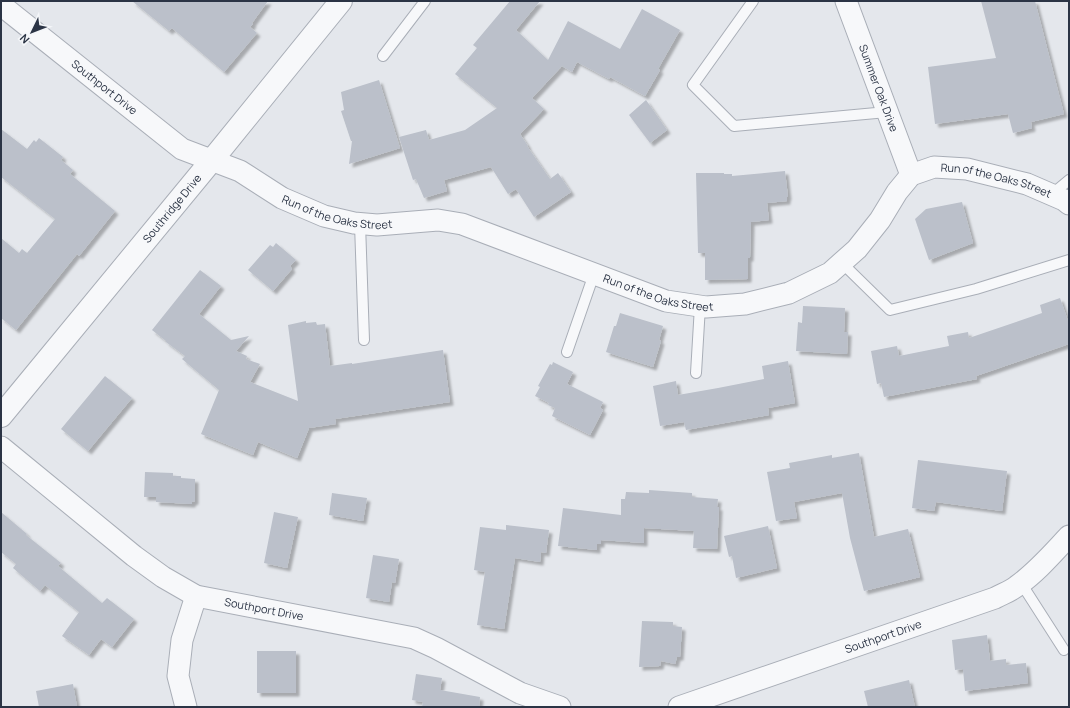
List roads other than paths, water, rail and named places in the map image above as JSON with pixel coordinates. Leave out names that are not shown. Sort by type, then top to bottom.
[{"type":"street","name":"Southridge Drive","points":[[1,416],[341,1]]},
{"type":"street","name":"Summer Oak Drive","points":[[846,1],[911,175]]},
{"type":"street","name":"Southport Drive","points":[[1,5],[182,149],[212,160]]},
{"type":"street","name":"Run of the Oaks Street","points":[[212,160],[240,171],[282,198],[324,216],[354,223],[377,225],[438,220],[462,224],[666,301],[706,307],[745,304],[789,293],[830,273],[857,249],[880,220],[897,192],[911,175],[934,167],[967,169],[1027,184],[1060,200]]},
{"type":"street","name":"Southport Drive","points":[[1,447],[134,556],[196,596],[414,638],[436,648],[520,693],[560,707]]},
{"type":"street","name":"Southport Drive","points":[[679,707],[995,598],[1017,587],[1033,573],[1069,536]]},
{"type":"street","points":[[186,707],[178,676],[182,640],[196,596]]},
{"type":"lane","points":[[383,56],[425,1]]},
{"type":"lane","points":[[752,1],[693,84],[734,126],[887,112]]},
{"type":"lane","points":[[1060,200],[1069,180]]},
{"type":"lane","points":[[360,224],[364,340]]},
{"type":"lane","points":[[842,263],[890,310],[976,289],[1069,260]]},
{"type":"lane","points":[[566,352],[594,274]]},
{"type":"lane","points":[[696,373],[700,306]]},
{"type":"lane","points":[[1021,583],[1064,650]]}]
